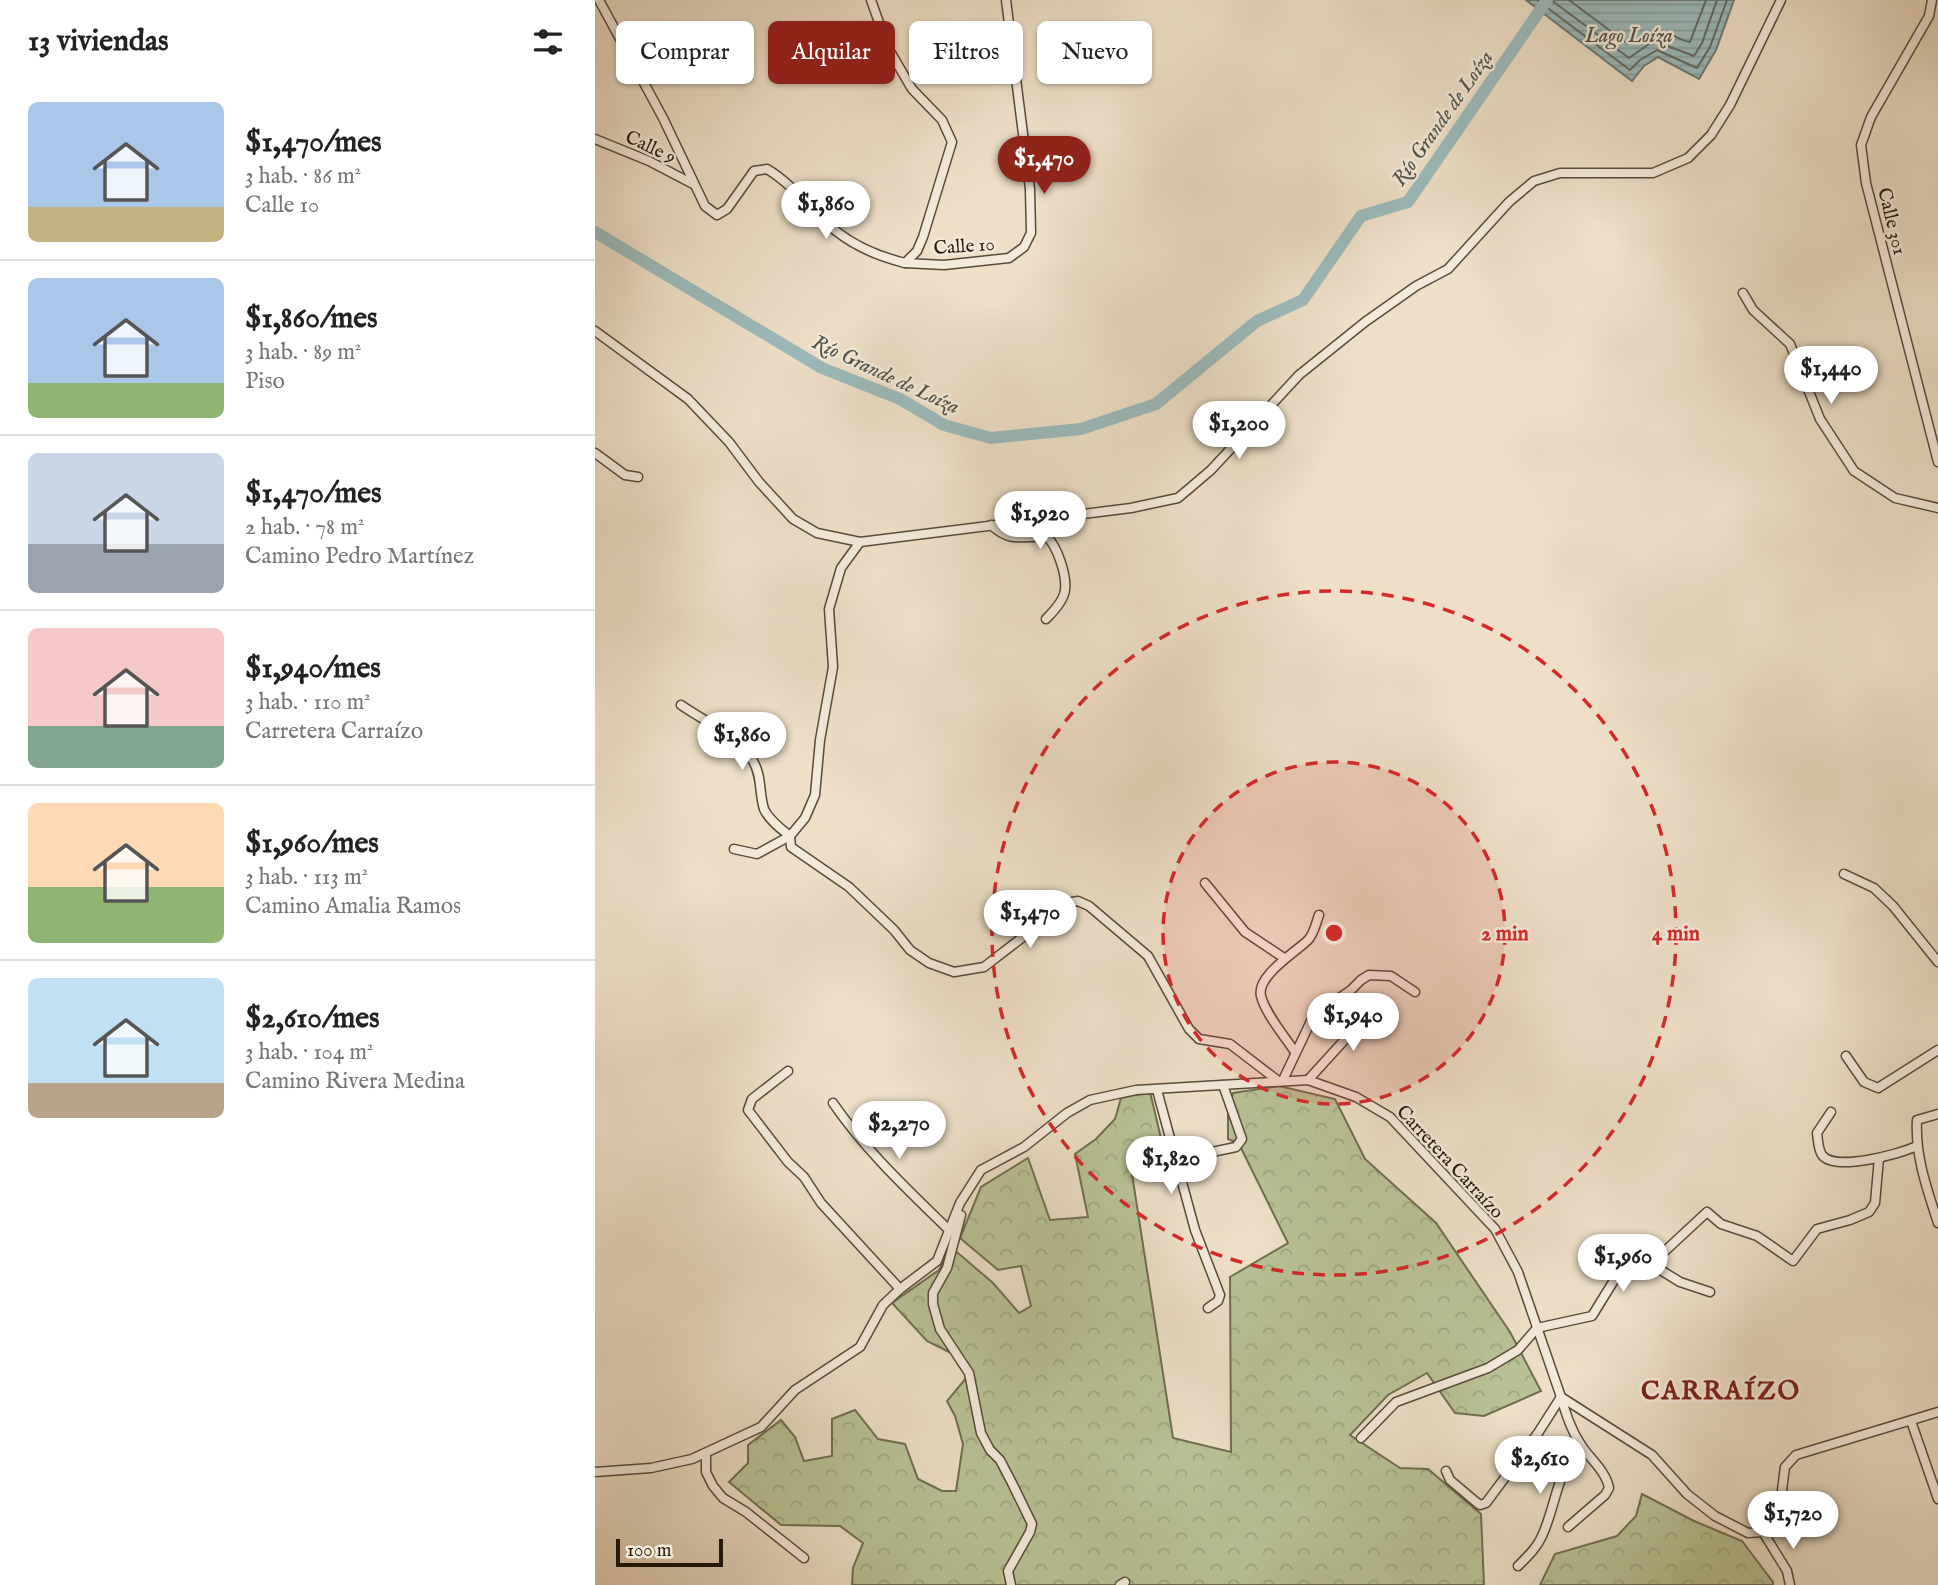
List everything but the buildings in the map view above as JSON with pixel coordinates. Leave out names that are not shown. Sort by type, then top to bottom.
[{"type":"street","points":[[599,0],[663,118],[693,184]]},
{"type":"street","points":[[871,0],[879,21]]},
{"type":"street","name":"Calle 10","points":[[693,184],[705,206],[717,215],[727,209],[754,171],[767,169],[784,179],[837,231],[880,256],[905,263],[944,265],[1009,258],[1024,247],[1031,233],[1030,189],[1006,0]]},
{"type":"street","points":[[595,331],[688,399],[729,442],[759,482],[793,519],[817,533],[860,542],[1131,508],[1178,498],[1211,470],[1299,375],[1365,321],[1416,286],[1448,269],[1509,202],[1534,181],[1560,173],[1653,173],[1688,158],[1711,135],[1730,106],[1781,0]]},
{"type":"street","name":"Calle 301","points":[[1933,0],[1929,16],[1871,117],[1861,145],[1866,183],[1938,462]]},
{"type":"street","points":[[895,58],[912,89],[942,120],[952,142],[923,237],[917,251],[905,263]]},
{"type":"street","name":"Calle 9","points":[[595,139],[649,161],[693,184]]},
{"type":"street","points":[[1743,293],[1753,310],[1790,344],[1820,419],[1854,471],[1895,498],[1938,508]]},
{"type":"street","points":[[595,453],[625,475],[638,477]]},
{"type":"street","points":[[991,526],[1003,536],[1014,539],[1047,537],[1054,543],[1065,589],[1063,597],[1046,619]]},
{"type":"street","points":[[734,849],[757,854],[790,836],[805,818],[815,794],[820,740],[833,667],[829,609],[831,597],[841,568],[860,542]]},
{"type":"street","points":[[681,705],[746,752],[755,763],[764,808],[780,829],[790,836],[791,847],[849,887],[894,930],[910,950],[929,963],[954,972],[984,967],[1067,903],[1078,901],[1089,906],[1148,956],[1189,1029],[1199,1039],[1230,1044],[1280,1080],[1311,1021],[1361,980],[1369,975],[1391,976],[1412,989]]},
{"type":"street","points":[[1844,873],[1874,888],[1893,906],[1938,962]]},
{"type":"street","points":[[1205,883],[1245,932],[1284,958]]},
{"type":"street","points":[[1295,1052],[1259,992],[1284,958],[1310,938],[1319,915]]},
{"type":"street","points":[[1308,1080],[1350,1034],[1371,1021],[1379,1010]]},
{"type":"street","points":[[1846,1056],[1864,1082],[1878,1088],[1938,1050]]},
{"type":"street","points":[[788,1071],[752,1098],[748,1110],[788,1162],[804,1177],[821,1203],[900,1289]]},
{"type":"street","name":"Carretera Carraízo","points":[[595,1472],[651,1468],[692,1459],[761,1427],[795,1390],[860,1347],[883,1305],[937,1261],[960,1203],[981,1170],[1024,1147],[1067,1113],[1090,1100],[1136,1090],[1308,1080],[1356,1097],[1390,1117],[1495,1229],[1518,1272],[1567,1417],[1581,1445],[1604,1474],[1609,1488],[1605,1495],[1568,1527]]},
{"type":"street","points":[[1212,1152],[1236,1147],[1242,1139],[1223,1085]]},
{"type":"street","points":[[1157,1090],[1195,1230],[1220,1295],[1218,1301],[1208,1308]]},
{"type":"street","points":[[833,1103],[855,1135],[950,1231]]},
{"type":"street","points":[[1831,1112],[1817,1133],[1820,1153],[1828,1160],[1839,1163],[1879,1158],[1917,1146]]},
{"type":"street","points":[[1938,1114],[1917,1120],[1917,1146],[1938,1223]]},
{"type":"street","points":[[1651,1264],[1707,1212],[1721,1224],[1757,1236],[1793,1261],[1817,1229],[1869,1212],[1875,1203],[1879,1158]]},
{"type":"street","points":[[971,1186],[947,1268],[933,1293],[933,1304],[940,1329],[969,1373],[981,1433],[989,1450],[1000,1460],[1032,1524],[1008,1571],[1011,1585]]},
{"type":"street","points":[[1361,1438],[1396,1402],[1488,1368],[1518,1350],[1537,1328],[1592,1316],[1626,1261],[1638,1256],[1680,1282],[1710,1292]]},
{"type":"street","points":[[1446,1471],[1450,1480],[1476,1502],[1486,1503],[1561,1397],[1652,1455],[1687,1493],[1715,1516],[1748,1532],[1763,1532]]},
{"type":"street","points":[[1763,1532],[1780,1499],[1785,1467],[1796,1455],[1938,1412]]},
{"type":"street","points":[[1911,1421],[1938,1499]]},
{"type":"street","points":[[1518,1566],[1540,1540],[1560,1480],[1574,1451],[1581,1445]]},
{"type":"street","points":[[706,1453],[706,1472],[723,1498],[746,1512],[804,1558]]},
{"type":"street","points":[[1763,1532],[1787,1571],[1790,1585]]},
{"type":"green space","points":[[1279,1086],[1335,1099],[1365,1159],[1436,1223],[1510,1332],[1541,1391],[1484,1416],[1455,1413],[1427,1373],[1388,1395],[1350,1435],[1400,1468],[1428,1469],[1481,1514],[1484,1585],[852,1585],[853,1568],[863,1543],[840,1526],[781,1525],[729,1482],[748,1463],[748,1445],[781,1420],[795,1437],[804,1461],[832,1456],[832,1419],[855,1410],[878,1439],[905,1444],[918,1479],[942,1491],[956,1491],[963,1444],[955,1416],[947,1401],[967,1377],[963,1359],[927,1341],[892,1303],[939,1270],[951,1247],[993,1283],[1019,1313],[1031,1306],[1021,1266],[998,1270],[960,1238],[981,1187],[1028,1158],[1050,1220],[1088,1217],[1075,1154],[1096,1139],[1115,1119],[1121,1098],[1150,1092],[1165,1155],[1132,1174],[1173,1438],[1231,1452],[1230,1277],[1288,1243],[1239,1144],[1228,1139],[1228,1110],[1233,1093]]},
{"type":"green space","points":[[1642,1494],[1694,1521],[1742,1541],[1773,1585],[1540,1585],[1555,1554],[1617,1536],[1636,1516]]},
{"type":"water","name":"Lago Loíza","points":[[1526,0],[1734,0],[1716,50],[1699,79],[1658,57],[1644,66],[1632,81]]},
{"type":"waterway","name":"Río Grande de Loíza","points":[[595,232],[822,368],[900,399],[944,425],[991,438],[1081,429],[1156,404],[1257,321],[1303,300],[1361,216],[1408,202],[1547,0]]},
{"type":"district","name":"CARRAÍZO","points":[[1721,1390]]}]
